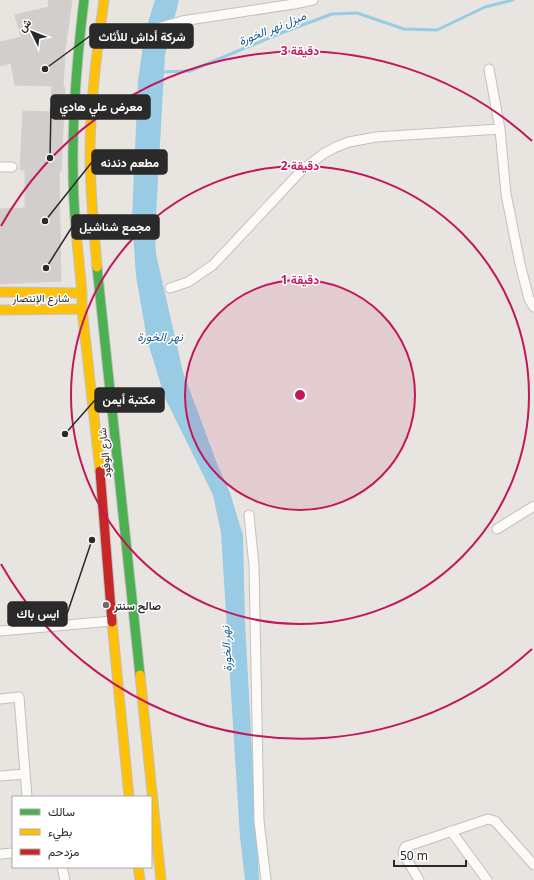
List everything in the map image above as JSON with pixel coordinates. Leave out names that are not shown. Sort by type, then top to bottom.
[{"type":"main road","name":"شارع الوفود","points":[[84,0],[74,111],[73,195],[82,293],[82,309],[100,468],[112,621],[129,796]]},
{"type":"main road","name":"شارع الوفود","points":[[104,0],[92,100],[90,153],[91,200],[161,880]]},
{"type":"main road","name":"شارع الإنتصار","points":[[0,292],[19,291],[82,293]]},
{"type":"main road","points":[[19,291],[20,309]]},
{"type":"main road","name":"شارع الإنتصار","points":[[0,310],[82,309]]},
{"type":"main road","points":[[138,868],[140,880]]},
{"type":"street","points":[[98,45],[182,21],[313,0]]},
{"type":"street","points":[[489,69],[500,129],[506,194],[520,264],[529,299],[534,307]]},
{"type":"street","points":[[170,288],[197,277],[213,265],[301,171],[312,162],[336,147],[349,142],[376,137],[500,129]]},
{"type":"street","points":[[0,167],[12,168]]},
{"type":"street","points":[[497,529],[534,506]]},
{"type":"street","points":[[249,515],[254,566],[259,821],[266,880]]},
{"type":"street","points":[[0,631],[112,621]]},
{"type":"street","points":[[0,698],[19,697],[27,796]]},
{"type":"street","points":[[0,776],[25,774]]},
{"type":"street","points":[[419,880],[403,852],[405,847],[488,819],[495,821],[534,865]]},
{"type":"street","points":[[451,831],[487,880]]},
{"type":"street","points":[[0,854],[12,853]]},
{"type":"street","points":[[62,868],[64,880]]},
{"type":"water","name":"نهر الخورة","points":[[155,0],[179,0],[165,55],[155,233],[156,254],[183,372],[216,461],[230,493],[243,535],[245,621],[259,880],[245,880],[240,837],[221,533],[213,495],[165,398],[147,340],[136,276],[132,219],[138,80],[145,32]]},
{"type":"building","points":[[48,0],[72,0],[64,58],[63,87],[65,87],[61,171],[59,171],[61,281],[0,284],[0,209],[25,208],[25,170],[20,170],[23,111],[50,112],[52,86],[15,85],[11,63],[0,66],[0,42],[21,37],[15,15],[49,7]]},
{"type":"waterway","name":"مبزل نهر الخورة","points":[[160,72],[190,71],[281,33],[332,14],[357,13],[404,29],[437,30],[485,7],[513,0]]},
{"type":"traffic: fast","points":[[76,230],[73,143],[78,57],[84,0]]},
{"type":"traffic: fast","points":[[97,267],[140,675]]},
{"type":"traffic: slow","points":[[97,267],[92,210],[90,135],[94,77],[104,0]]},
{"type":"traffic: slow","points":[[76,230],[82,293],[82,309],[100,471]]},
{"type":"traffic: slow","points":[[0,292],[82,293]]},
{"type":"traffic: slow","points":[[0,310],[82,309]]},
{"type":"traffic: slow","points":[[112,622],[129,796]]},
{"type":"traffic: slow","points":[[140,675],[161,880]]},
{"type":"traffic: slow","points":[[138,868],[140,880]]},
{"type":"traffic: jam","points":[[100,471],[112,622]]},
{"type":"place","name":"شركة أداش للأثاث","points":[[45,69]]},
{"type":"place","name":"معرض علي هادي","points":[[50,158]]},
{"type":"place","name":"مطعم دندنه","points":[[45,221]]},
{"type":"place","name":"مجمع شناشيل","points":[[46,268]]},
{"type":"place","name":"مكتبة أيمن","points":[[65,434]]},
{"type":"place","name":"ايس باك","points":[[92,540]]},
{"type":"place","name":"صالح سنتر","points":[[106,605]]}]
